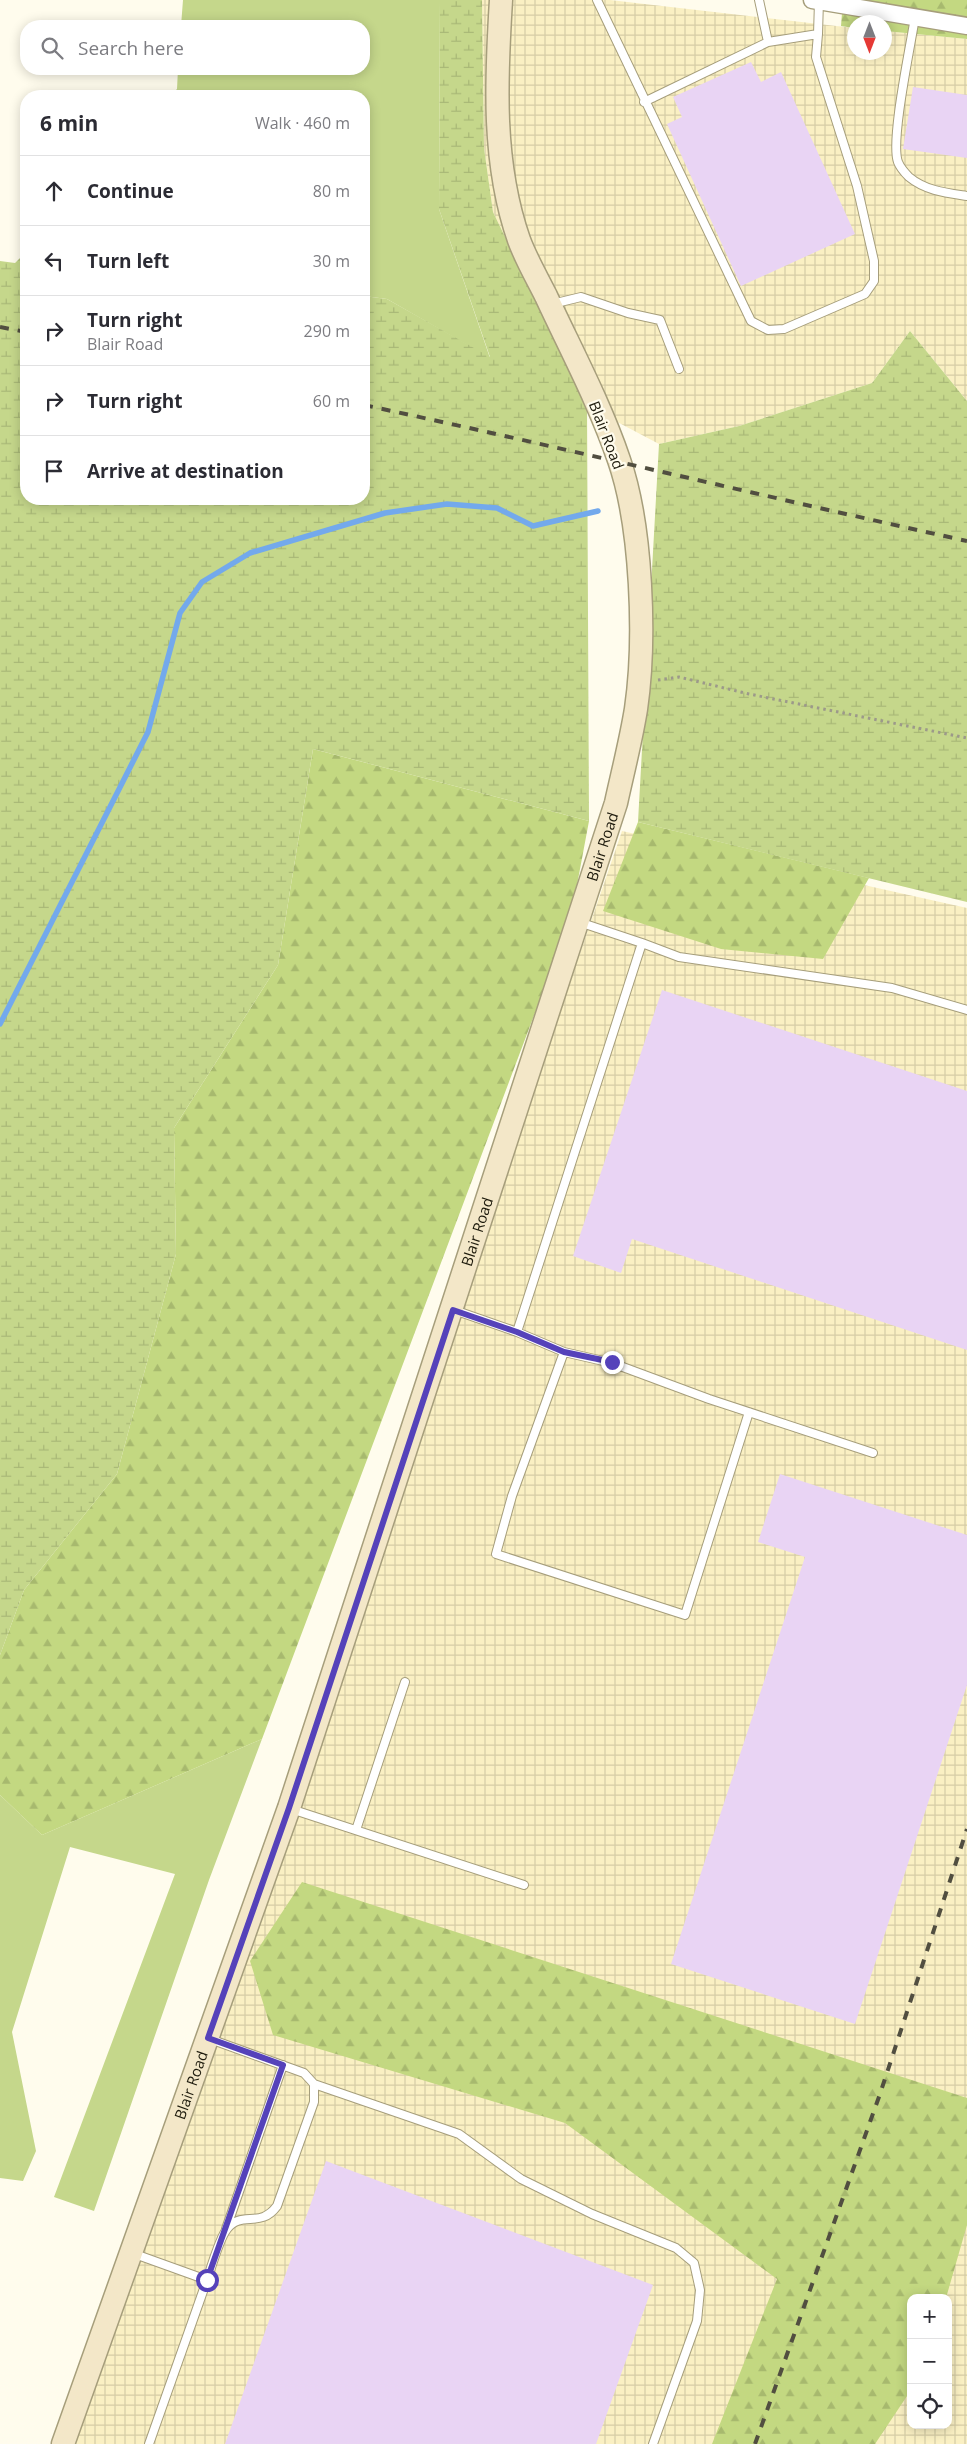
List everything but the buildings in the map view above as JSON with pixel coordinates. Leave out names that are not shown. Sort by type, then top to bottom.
[{"type":"street","name":"Blair Road","points":[[64,2444],[289,1808],[453,1310],[616,803],[636,707],[640,604],[638,558],[632,513],[620,461],[587,383],[520,241],[502,169],[497,63],[500,0]]},
{"type":"street","points":[[815,1],[967,26]]},
{"type":"lane","points":[[597,0],[644,102],[751,321],[768,330],[784,329],[865,294],[874,280],[874,260],[857,186],[816,57],[818,34],[815,1]]},
{"type":"lane","points":[[760,0],[768,42]]},
{"type":"lane","points":[[915,17],[897,128],[898,161],[908,177],[921,185],[934,191],[967,196]]},
{"type":"lane","points":[[644,102],[768,42],[818,34]]},
{"type":"lane","points":[[550,305],[581,298],[628,313],[660,320],[679,369]]},
{"type":"lane","points":[[579,922],[642,943],[679,958],[892,988],[967,1010]]},
{"type":"lane","points":[[517,1332],[642,943]]},
{"type":"lane","points":[[453,1310],[517,1332],[564,1352],[612,1362],[749,1412],[873,1453]]},
{"type":"lane","points":[[564,1352],[512,1496],[496,1554],[685,1615],[749,1412]]},
{"type":"lane","points":[[356,1830],[405,1682]]},
{"type":"lane","points":[[289,1808],[524,1886]]},
{"type":"lane","points":[[208,2038],[304,2072],[314,2084],[459,2134],[521,2179],[592,2214],[676,2248],[694,2263],[700,2290],[697,2321],[653,2444]]},
{"type":"lane","points":[[149,2444],[283,2065]]},
{"type":"lane","points":[[226,2229],[237,2221],[260,2219],[270,2215],[277,2206],[314,2102],[314,2084]]},
{"type":"lane","points":[[132,2253],[207,2280]]},
{"type":"path","points":[[637,690],[660,680],[679,677],[749,694],[967,738]]},
{"type":"shaded area","points":[[482,0],[610,0],[847,27],[847,60],[892,60],[892,32],[967,39],[967,401],[910,331],[872,383],[739,426],[659,444],[587,406],[493,212],[484,148]]},
{"type":"shaded area","points":[[622,831],[967,908],[967,2444],[56,2444],[306,1752]]},
{"type":"green space","points":[[183,0],[440,0],[439,209],[490,358],[387,299],[370,297],[370,90],[176,90],[178,75],[370,75],[370,20],[181,20]]},
{"type":"green space","points":[[440,0],[482,0],[484,148],[493,212],[587,406],[589,821],[313,749],[278,965],[174,1128],[176,1254],[117,1474],[24,1590],[0,1655],[0,261],[15,263],[20,258],[20,505],[370,505],[370,297],[387,299],[490,357],[439,209]]},
{"type":"green space","points":[[843,0],[967,0],[967,39],[892,32],[892,15],[847,15],[847,27],[841,26]]},
{"type":"green space","points":[[910,331],[967,401],[967,902],[638,822],[659,444],[739,426],[872,383]]},
{"type":"green space","points":[[313,749],[589,821],[571,917],[262,1739],[42,1835],[0,1795],[0,1655],[24,1590],[117,1474],[176,1254],[174,1128],[278,965]]},
{"type":"green space","points":[[638,822],[869,878],[823,959],[721,949],[603,911]]},
{"type":"green space","points":[[262,1739],[209,1880],[94,2211],[54,2197],[175,1874],[70,1847],[12,2032],[36,2151],[23,2181],[0,2178],[0,1795],[42,1835]]},
{"type":"green space","points":[[302,1882],[967,2098],[967,2225],[947,2294],[907,2294],[907,2396],[875,2444],[712,2444],[777,2279],[565,2123],[273,2035],[250,1961]]},
{"type":"waterway","points":[[0,1024],[148,732],[180,613],[202,582],[250,553],[385,513],[447,504],[497,508],[533,526],[598,511]]},
{"type":"railway","points":[[0,327],[20,331]]},
{"type":"railway","points":[[370,406],[967,541]]},
{"type":"railway","points":[[755,2444],[880,2094],[967,1829]]},
{"type":"route","points":[[207,2280],[283,2065],[208,2038],[289,1808],[453,1310],[517,1332],[564,1352],[612,1362]]}]
